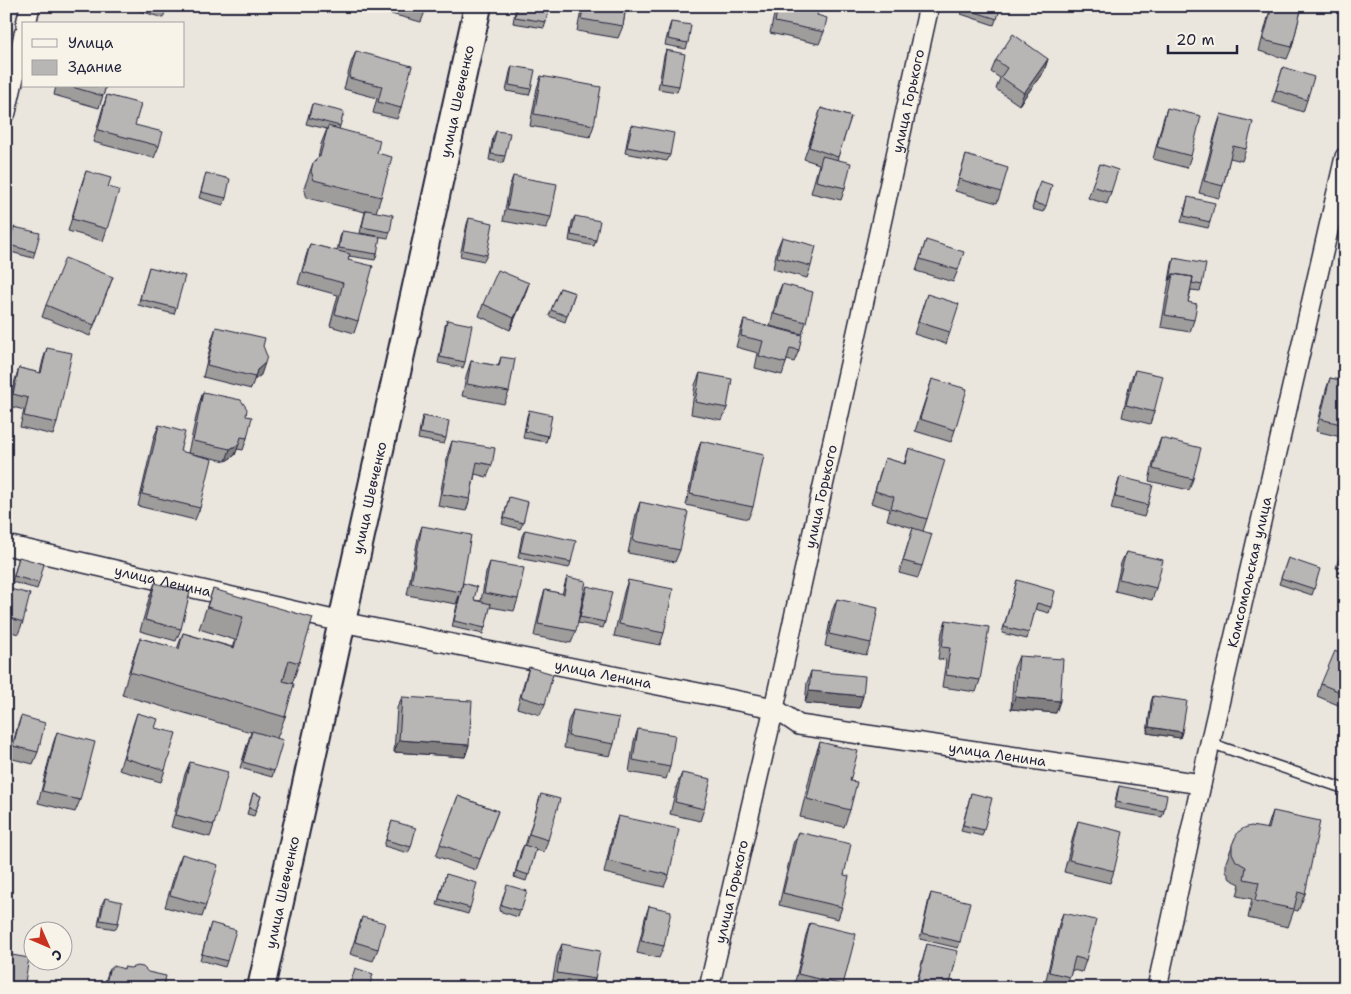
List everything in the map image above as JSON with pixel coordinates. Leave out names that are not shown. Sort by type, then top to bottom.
[{"type":"main road","name":"улица Шевченко","points":[[261,988],[478,6]]},
{"type":"street","points":[[26,22],[30,6]]},
{"type":"street","name":"улица Горького","points":[[708,988],[774,708],[929,6]]},
{"type":"street","points":[[6,112],[22,43]]},
{"type":"street","name":"Комсомольская улица","points":[[1157,988],[1210,743],[1345,157]]},
{"type":"street","name":"улица Ленина","points":[[6,545],[342,622],[774,708],[799,725],[1201,784]]},
{"type":"lane","points":[[1210,743],[1345,789]]},
{"type":"building","points":[[410,6],[427,6],[426,10]]},
{"type":"building","points":[[517,6],[549,7],[546,22],[515,17]]},
{"type":"building","points":[[584,6],[626,6],[623,26],[581,19]]},
{"type":"building","points":[[778,6],[819,6],[817,15],[827,18],[824,32],[775,22]]},
{"type":"building","points":[[964,6],[1001,6],[997,19],[963,8]]},
{"type":"building","points":[[1272,6],[1302,6],[1292,47],[1263,40]]},
{"type":"building","points":[[671,22],[691,25],[688,43],[668,39]]},
{"type":"building","points":[[1013,34],[1048,59],[1024,93],[1001,77],[1007,68],[996,60]]},
{"type":"building","points":[[666,50],[685,54],[679,86],[661,83]]},
{"type":"building","points":[[356,51],[412,66],[401,108],[378,102],[382,86],[349,78]]},
{"type":"building","points":[[512,66],[535,70],[531,89],[509,85]]},
{"type":"building","points":[[1283,67],[1314,77],[1307,100],[1276,90]]},
{"type":"building","points":[[541,76],[601,87],[594,125],[534,114]]},
{"type":"building","points":[[76,88],[105,88],[103,96]]},
{"type":"building","points":[[107,95],[141,104],[135,125],[163,132],[159,146],[98,130]]},
{"type":"building","points":[[312,104],[344,112],[340,126],[309,118]]},
{"type":"building","points":[[821,108],[851,117],[838,157],[809,147]]},
{"type":"building","points":[[1167,108],[1201,116],[1191,156],[1157,147]]},
{"type":"building","points":[[1221,114],[1253,122],[1246,149],[1233,146],[1223,186],[1204,181]]},
{"type":"building","points":[[632,125],[674,133],[670,155],[627,147]]},
{"type":"building","points":[[328,126],[380,140],[377,153],[392,157],[381,197],[314,180],[311,171],[313,163],[320,156]]},
{"type":"building","points":[[496,131],[510,133],[505,156],[491,154]]},
{"type":"building","points":[[966,155],[1008,168],[1001,192],[959,179]]},
{"type":"building","points":[[822,156],[851,163],[845,188],[816,181]]},
{"type":"building","points":[[1100,164],[1118,170],[1111,192],[1092,186]]},
{"type":"building","points":[[86,171],[111,178],[108,187],[119,190],[107,229],[72,219]]},
{"type":"building","points":[[206,173],[230,179],[226,198],[201,192]]},
{"type":"building","points":[[513,176],[557,184],[551,217],[507,209]]},
{"type":"building","points":[[1040,181],[1052,185],[1046,206],[1034,203]]},
{"type":"building","points":[[1188,197],[1215,203],[1210,222],[1184,216]]},
{"type":"building","points":[[366,210],[393,215],[390,232],[362,227]]},
{"type":"building","points":[[575,216],[600,221],[596,240],[571,235]]},
{"type":"building","points":[[469,218],[493,223],[487,255],[463,250]]},
{"type":"building","points":[[14,227],[40,233],[35,252],[9,245]]},
{"type":"building","points":[[342,231],[380,237],[377,254],[339,248]]},
{"type":"building","points":[[782,237],[816,246],[811,266],[777,257]]},
{"type":"building","points":[[926,240],[964,252],[958,270],[920,259]]},
{"type":"building","points":[[310,244],[350,254],[348,260],[373,266],[358,321],[335,314],[343,283],[303,272]]},
{"type":"building","points":[[65,258],[113,277],[94,325],[46,305]]},
{"type":"building","points":[[1174,258],[1206,264],[1202,285],[1192,283],[1193,277],[1173,274],[1170,280]]},
{"type":"building","points":[[149,267],[185,276],[176,308],[140,299]]},
{"type":"building","points":[[498,270],[529,283],[514,318],[483,304]]},
{"type":"building","points":[[1173,274],[1193,277],[1188,302],[1197,304],[1194,320],[1165,315]]},
{"type":"building","points":[[782,284],[813,292],[806,322],[774,314]]},
{"type":"building","points":[[560,288],[575,293],[567,316],[551,310]]},
{"type":"building","points":[[927,294],[959,304],[950,332],[918,322]]},
{"type":"building","points":[[447,320],[472,325],[465,362],[440,357]]},
{"type":"building","points":[[744,320],[802,335],[799,350],[790,348],[786,363],[759,356],[763,341],[741,336]]},
{"type":"building","points":[[216,327],[265,338],[263,346],[267,356],[265,363],[257,370],[255,377],[207,365]]},
{"type":"building","points":[[47,348],[72,353],[57,423],[24,416],[28,398],[13,394],[19,368],[41,373]]},
{"type":"building","points":[[501,357],[515,359],[509,392],[467,384],[471,361],[499,366]]},
{"type":"building","points":[[1135,370],[1163,376],[1154,412],[1126,405]]},
{"type":"building","points":[[700,373],[732,379],[727,408],[695,402]]},
{"type":"building","points":[[1330,378],[1345,381],[1345,425],[1320,419]]},
{"type":"building","points":[[932,379],[967,389],[955,430],[920,419]]},
{"type":"building","points":[[203,392],[241,400],[247,409],[246,416],[252,417],[247,438],[241,437],[239,444],[230,449],[193,441]]},
{"type":"building","points":[[529,410],[552,415],[548,436],[525,431]]},
{"type":"building","points":[[423,416],[449,421],[446,438],[420,433]]},
{"type":"building","points":[[159,425],[185,432],[180,451],[212,459],[200,508],[142,494]]},
{"type":"building","points":[[1161,438],[1201,448],[1193,479],[1153,469]]},
{"type":"building","points":[[452,441],[495,448],[492,465],[477,462],[470,499],[442,494]]},
{"type":"building","points":[[701,441],[764,455],[753,507],[690,494]]},
{"type":"building","points":[[909,448],[945,460],[927,519],[891,508],[894,497],[875,491],[885,458],[905,464]]},
{"type":"building","points":[[1120,477],[1153,485],[1148,505],[1115,497]]},
{"type":"building","points":[[509,497],[528,502],[523,523],[504,518]]},
{"type":"building","points":[[640,502],[688,512],[680,550],[633,541]]},
{"type":"building","points":[[422,526],[471,535],[461,592],[411,583]]},
{"type":"building","points":[[913,528],[932,534],[922,566],[903,561]]},
{"type":"building","points":[[525,530],[576,541],[571,562],[520,552]]},
{"type":"building","points":[[1345,542],[1345,558],[1340,556]]},
{"type":"building","points":[[1126,552],[1163,560],[1156,588],[1119,579]]},
{"type":"building","points":[[19,557],[44,564],[39,583],[14,576]]},
{"type":"building","points":[[1288,558],[1320,569],[1314,589],[1281,578]]},
{"type":"building","points":[[490,562],[524,568],[518,599],[484,593]]},
{"type":"building","points":[[567,577],[586,581],[576,631],[538,624],[545,590],[564,594]]},
{"type":"building","points":[[628,580],[673,589],[664,633],[619,624]]},
{"type":"building","points":[[1017,580],[1055,591],[1051,607],[1037,603],[1029,633],[1004,627]]},
{"type":"building","points":[[155,583],[190,592],[181,629],[145,620]]},
{"type":"building","points":[[463,583],[477,587],[474,600],[491,604],[485,628],[454,621]]},
{"type":"building","points":[[587,586],[612,592],[605,622],[580,617]]},
{"type":"building","points":[[6,588],[30,594],[23,622],[6,617]]},
{"type":"building","points":[[213,589],[313,618],[299,663],[289,660],[283,681],[294,684],[285,717],[130,672],[140,638],[179,649],[183,633],[234,648],[243,617],[207,607]]},
{"type":"building","points":[[837,599],[878,608],[871,643],[829,634]]},
{"type":"building","points":[[946,620],[989,627],[980,680],[946,675],[950,648],[942,647]]},
{"type":"building","points":[[1335,651],[1345,656],[1345,694],[1321,684]]},
{"type":"building","points":[[1019,656],[1063,659],[1060,701],[1015,697]]},
{"type":"building","points":[[529,667],[553,674],[545,704],[521,697]]},
{"type":"building","points":[[811,671],[865,676],[863,696],[809,691]]},
{"type":"building","points":[[1153,696],[1187,701],[1182,732],[1149,727]]},
{"type":"building","points":[[402,697],[472,701],[469,745],[399,740]]},
{"type":"building","points":[[573,710],[619,718],[614,744],[568,736]]},
{"type":"building","points":[[137,713],[158,719],[155,728],[176,733],[165,770],[124,758]]},
{"type":"building","points":[[21,716],[45,723],[38,752],[13,746]]},
{"type":"building","points":[[638,729],[675,735],[670,767],[633,760]]},
{"type":"building","points":[[252,731],[283,740],[274,771],[243,762]]},
{"type":"building","points":[[57,732],[95,742],[80,800],[42,791]]},
{"type":"building","points":[[820,742],[858,751],[850,781],[857,782],[850,810],[807,799]]},
{"type":"building","points":[[190,762],[228,772],[214,825],[176,815]]},
{"type":"building","points":[[682,773],[711,779],[704,809],[675,802]]},
{"type":"building","points":[[1119,786],[1167,795],[1164,811],[1116,802]]},
{"type":"building","points":[[253,793],[261,796],[256,810],[249,808]]},
{"type":"building","points":[[971,793],[992,798],[984,830],[963,825]]},
{"type":"building","points":[[541,794],[560,799],[548,840],[529,834]]},
{"type":"building","points":[[458,796],[498,811],[480,859],[440,844]]},
{"type":"building","points":[[1273,811],[1320,821],[1305,894],[1298,892],[1294,909],[1255,901],[1259,882],[1244,879],[1246,867],[1236,861],[1232,853],[1232,845],[1238,832],[1251,826],[1269,829]]},
{"type":"building","points":[[618,816],[679,829],[669,875],[608,861]]},
{"type":"building","points":[[392,821],[416,828],[411,847],[386,840]]},
{"type":"building","points":[[1078,821],[1123,832],[1114,871],[1069,860]]},
{"type":"building","points":[[798,832],[851,844],[844,875],[849,876],[842,907],[783,893]]},
{"type":"building","points":[[524,845],[536,849],[529,875],[516,871]]},
{"type":"building","points":[[182,854],[218,865],[206,905],[170,895]]},
{"type":"building","points":[[446,874],[477,883],[470,908],[439,899]]},
{"type":"building","points":[[507,885],[527,891],[521,911],[501,905]]},
{"type":"building","points":[[931,893],[970,902],[960,942],[922,933]]},
{"type":"building","points":[[105,898],[122,902],[118,923],[100,920]]},
{"type":"building","points":[[649,906],[671,911],[664,946],[641,941]]},
{"type":"building","points":[[1063,913],[1096,920],[1086,960],[1075,957],[1070,977],[1049,972]]},
{"type":"building","points":[[362,917],[385,923],[378,949],[355,942]]},
{"type":"building","points":[[211,923],[236,930],[227,961],[202,954]]},
{"type":"building","points":[[810,923],[856,934],[843,985],[798,974]]},
{"type":"building","points":[[562,944],[600,951],[595,979],[557,973]]},
{"type":"building","points":[[927,944],[958,951],[949,988],[916,988]]},
{"type":"building","points":[[6,954],[22,957],[22,972],[27,972],[24,988],[6,986]]},
{"type":"building","points":[[114,966],[124,969],[124,967],[143,967],[148,972],[166,976],[163,988],[105,988],[109,970]]},
{"type":"building","points":[[355,968],[373,974],[369,988],[349,988]]}]
